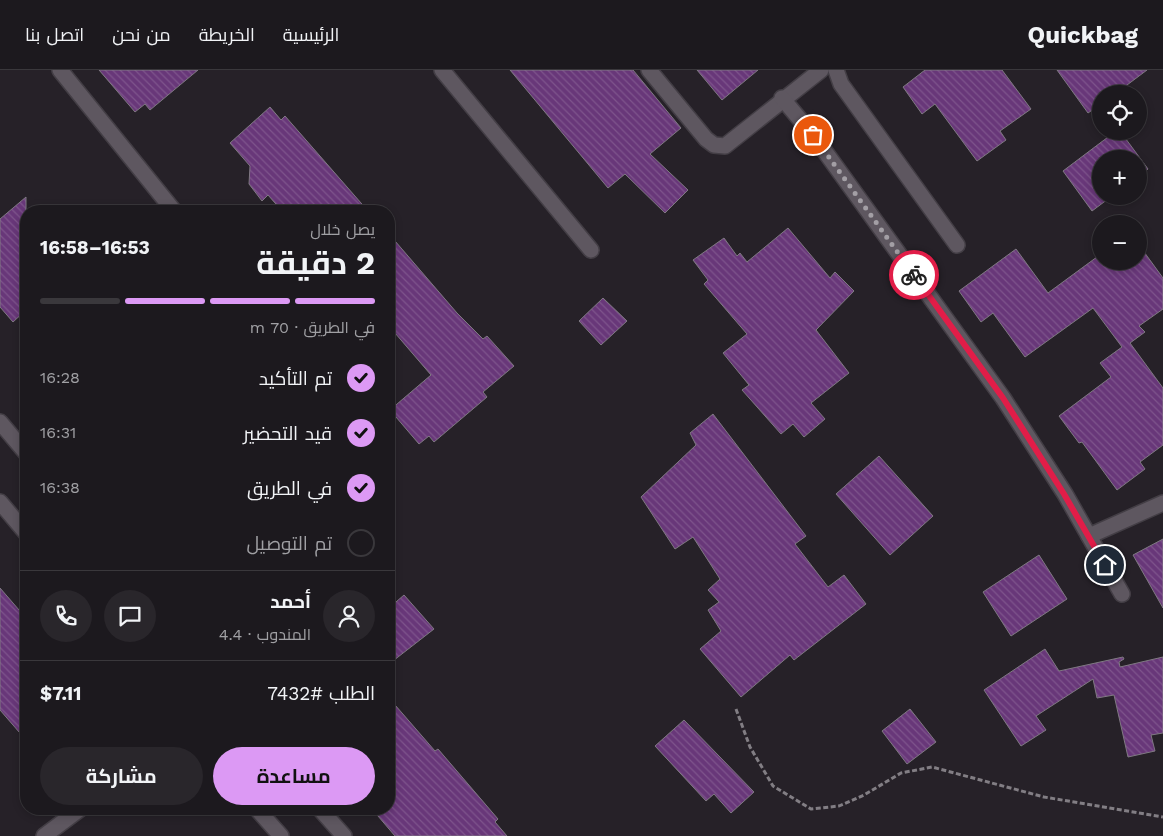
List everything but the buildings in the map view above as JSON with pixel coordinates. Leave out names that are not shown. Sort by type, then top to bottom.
[{"type":"street","points":[[60,70],[169,205]]},
{"type":"street","points":[[442,70],[591,250]]},
{"type":"street","points":[[649,70],[706,139],[714,145],[725,146],[782,98],[821,70]]},
{"type":"street","points":[[836,70],[841,84],[957,245]]},
{"type":"street","points":[[782,98],[813,135],[1003,398],[1089,536],[1122,594]]},
{"type":"street","points":[[0,422],[20,446]]},
{"type":"street","points":[[0,502],[20,526]]},
{"type":"street","points":[[1089,536],[1163,503]]},
{"type":"street","points":[[44,836],[72,815]]},
{"type":"street","points":[[262,815],[281,836]]},
{"type":"street","points":[[325,815],[344,836]]},
{"type":"path","points":[[736,709],[750,747],[774,786],[811,809],[839,806],[864,796],[901,773],[932,767],[1044,798],[1163,817]]},
{"type":"way so far","points":[[813,135],[914,275]]},
{"type":"route","points":[[914,275],[1003,398],[1064,494],[1105,565]]}]
